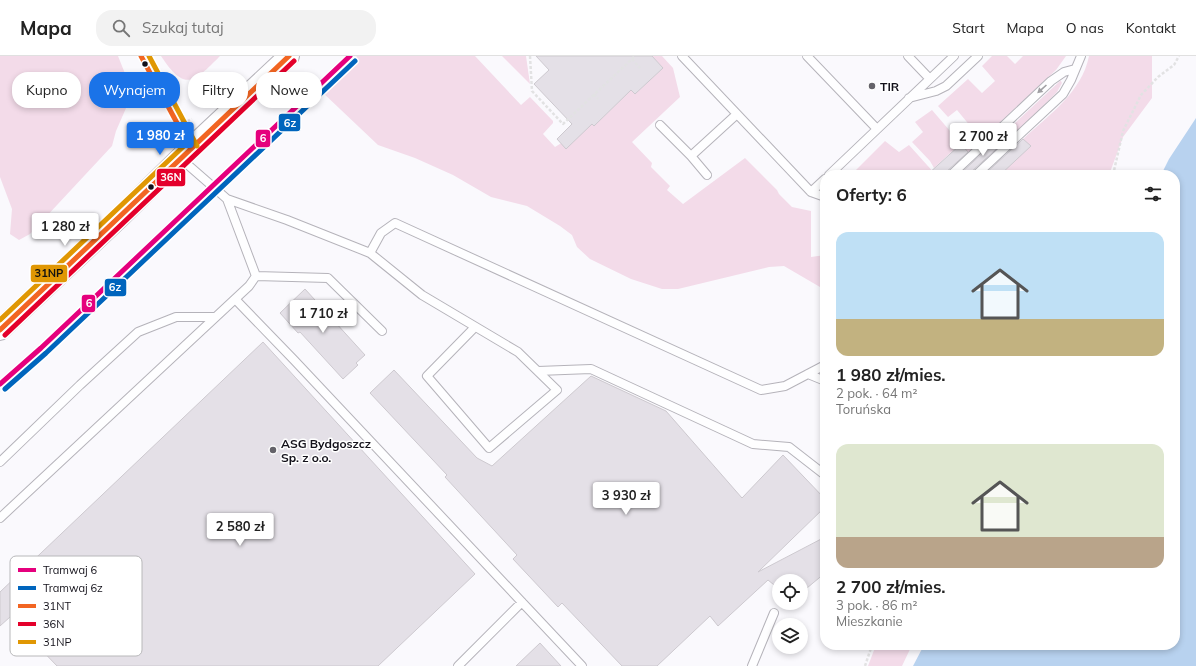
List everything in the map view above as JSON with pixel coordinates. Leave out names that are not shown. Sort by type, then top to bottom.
[{"type":"street","points":[[0,330],[289,56]]},
{"type":"lane","points":[[682,56],[812,192],[820,195]]},
{"type":"lane","points":[[807,56],[877,129]]},
{"type":"lane","points":[[908,56],[929,78]]},
{"type":"lane","points":[[834,170],[929,78],[954,56]]},
{"type":"lane","points":[[908,98],[936,91],[946,86],[978,56]]},
{"type":"lane","points":[[981,170],[1063,94],[1081,56]]},
{"type":"lane","points":[[956,170],[1051,80],[1064,72],[1075,69]]},
{"type":"lane","points":[[691,156],[737,114]]},
{"type":"lane","points":[[660,125],[691,156],[707,175]]},
{"type":"lane","points":[[180,158],[227,199],[287,220],[370,253],[422,295],[518,352],[557,390],[489,448],[427,376],[475,327]]},
{"type":"lane","points":[[812,192],[820,184]]},
{"type":"lane","points":[[227,199],[256,276]]},
{"type":"lane","points":[[370,253],[381,233],[395,223],[761,390],[785,386],[820,368]]},
{"type":"lane","points":[[0,518],[249,286],[256,276]]},
{"type":"lane","points":[[256,276],[328,278],[382,331]]},
{"type":"lane","points":[[235,299],[582,666]]},
{"type":"lane","points":[[0,462],[138,332],[176,317],[215,317]]},
{"type":"lane","points":[[538,371],[591,369],[753,444],[789,447],[820,471]]},
{"type":"lane","points":[[808,374],[820,379]]},
{"type":"lane","points":[[458,666],[522,602]]},
{"type":"lane","points":[[752,666],[774,614]]},
{"type":"path","points":[[530,56],[532,91],[563,124],[635,56]]},
{"type":"path","points":[[1114,170],[1123,131],[1141,95],[1158,77],[1174,65],[1179,56]]},
{"type":"path","points":[[632,59],[640,68]]},
{"type":"path","points":[[594,94],[598,99]]},
{"type":"path","points":[[865,666],[870,650]]},
{"type":"shaded area","points":[[0,56],[118,56],[124,72],[89,72],[89,108],[126,108],[116,131],[112,146],[30,234],[19,240],[10,234],[12,209],[0,177]]},
{"type":"shaded area","points":[[161,56],[220,56],[204,72],[188,72],[188,80],[180,78],[180,72],[173,72]]},
{"type":"shaded area","points":[[357,56],[475,56],[521,105],[530,97],[553,121],[553,123],[543,134],[555,147],[592,124],[594,126],[631,90],[635,94],[663,68],[652,56],[662,56],[673,68],[680,97],[632,142],[652,163],[651,167],[670,186],[667,190],[683,204],[745,158],[792,207],[811,211],[811,257],[820,256],[820,287],[784,266],[769,267],[678,289],[662,289],[631,279],[590,259],[577,247],[572,235],[527,206],[491,197],[453,175],[415,158],[378,145],[322,92],[322,90]]},
{"type":"shaded area","points":[[502,56],[526,56],[530,84]]},
{"type":"shaded area","points":[[644,56],[652,56],[641,67]]},
{"type":"shaded area","points":[[992,56],[1007,56],[1015,64],[1023,56],[1066,56],[1056,70],[996,126],[995,130],[969,154],[960,144],[934,168],[930,161],[912,142],[923,132],[915,122],[932,110],[956,138],[959,135],[968,144],[970,143],[963,134],[971,127],[957,110],[948,117],[938,106],[968,79],[982,93],[995,81],[982,66]]},
{"type":"shaded area","points":[[1089,56],[1152,56],[1152,98],[1123,137],[1111,170],[1005,170],[1030,146],[1023,139],[1053,112],[1072,92],[1085,69]]},
{"type":"shaded area","points":[[1060,81],[1062,83],[1057,92],[1007,143],[1001,136]]},
{"type":"shaded area","points":[[885,141],[899,152],[909,145],[932,170],[856,170]]},
{"type":"shaded area","points":[[874,650],[910,650],[902,666],[868,666]]},
{"type":"water","points":[[1196,118],[1196,666],[913,666],[921,650],[1180,650],[1180,170],[1164,170]]},
{"type":"building","points":[[536,56],[652,56],[663,68],[635,94],[631,90],[594,126],[592,124],[566,149],[557,139],[572,124],[534,84],[549,70]]},
{"type":"building","points":[[1001,136],[1005,141],[973,170],[964,170]]},
{"type":"building","points":[[1023,139],[1031,146],[1005,170],[989,170]]},
{"type":"building","points":[[961,144],[968,152],[948,170],[932,170]]},
{"type":"building","points":[[305,289],[365,355],[356,363],[358,365],[343,379],[300,332],[298,333],[280,313]]},
{"type":"building","points":[[263,342],[475,574],[378,666],[57,666],[47,656],[142,656],[142,556],[38,556]]},
{"type":"building","points":[[394,370],[477,458],[492,466],[591,376],[666,411],[742,498],[783,455],[820,494],[820,512],[758,572],[820,540],[820,577],[808,587],[808,574],[772,574],[772,583],[768,580],[718,626],[710,616],[657,666],[622,666],[562,603],[558,607],[513,559],[517,555],[445,477],[447,475],[370,393]]},
{"type":"building","points":[[10,582],[10,617],[0,626],[0,592]]},
{"type":"building","points":[[540,643],[561,666],[516,666]]},
{"type":"tram line","name":"6","points":[[0,384],[41,348],[350,56]]},
{"type":"tram line","name":"6z","points":[[5,389],[46,353],[355,61]]},
{"type":"transit line","name":"31NT","points":[[141,56],[191,149]]},
{"type":"transit line","name":"31NP","points":[[149,56],[197,146]]},
{"type":"transit line","name":"31NT","points":[[0,330],[289,56]]},
{"type":"transit line","name":"36N","points":[[5,335],[294,61]]},
{"type":"transit line","name":"31NP","points":[[0,320],[186,144]]},
{"type":"place","name":"TIR","points":[[872,86]]},
{"type":"place","name":"ASG Bydgoszcz Sp. z o.o.","points":[[273,450]]}]
